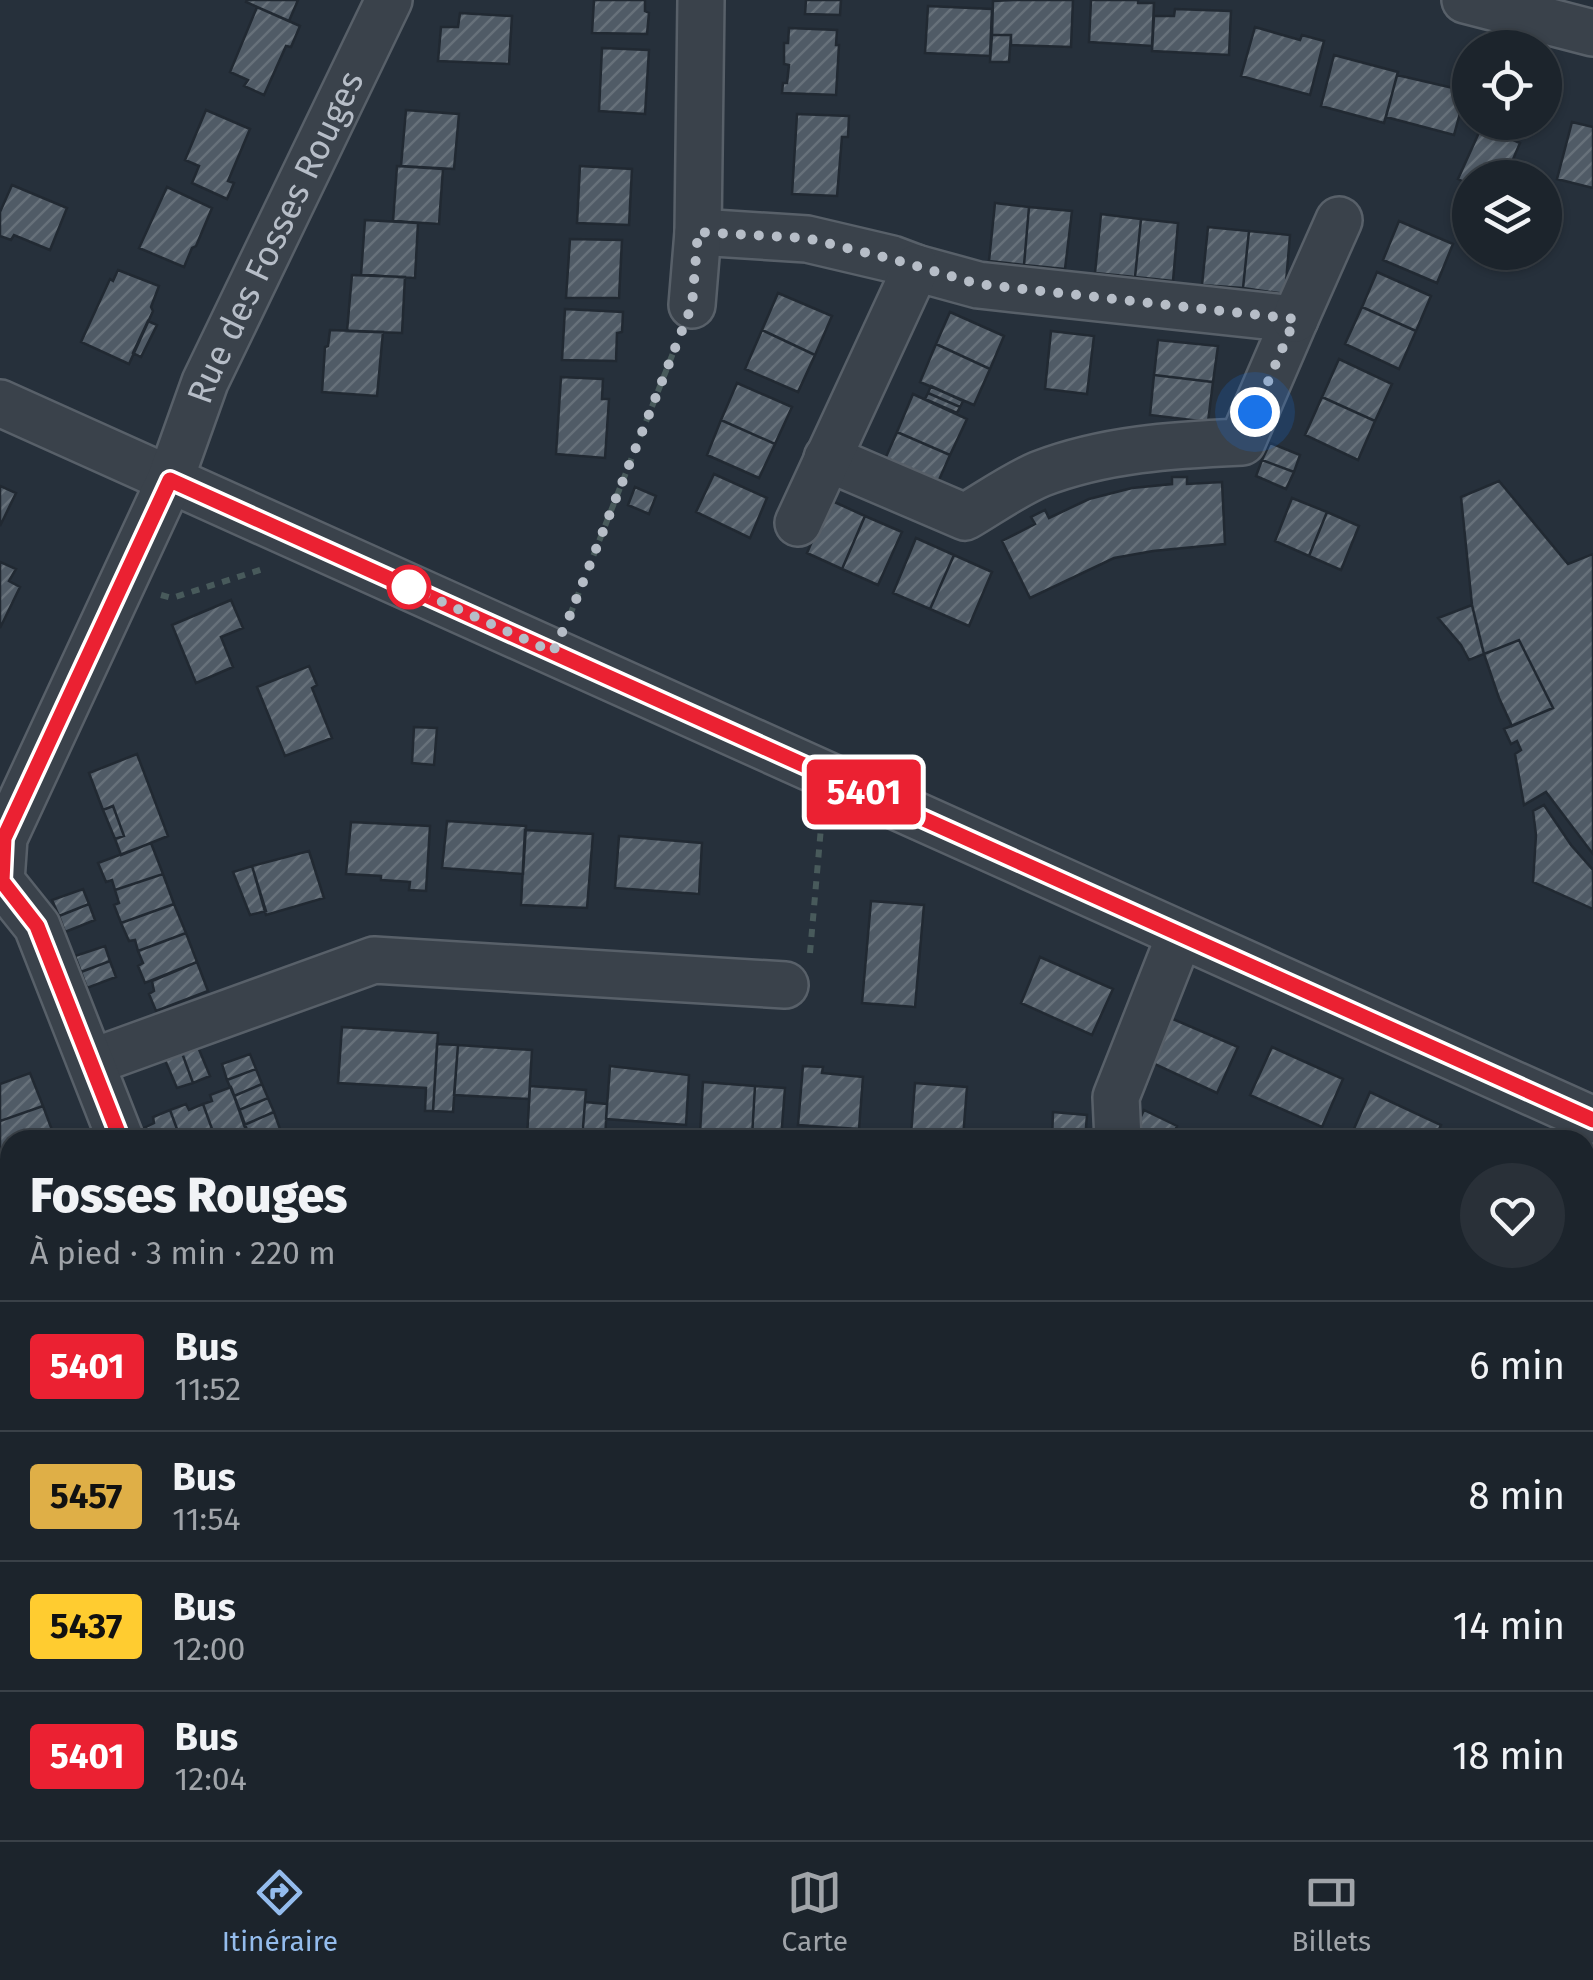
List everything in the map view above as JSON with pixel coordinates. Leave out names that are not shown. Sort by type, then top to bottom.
[{"type":"street","name":"Rue des Fosses Rouges","points":[[1,881],[4,838],[170,480],[205,382],[390,0]]},
{"type":"street","points":[[692,305],[698,232],[701,0]]},
{"type":"street","points":[[1464,0],[1577,20]]},
{"type":"street","points":[[827,458],[965,517],[1038,475],[1114,453],[1242,442],[1338,220]]},
{"type":"street","points":[[698,232],[806,238],[978,284],[1295,319]]},
{"type":"street","points":[[798,523],[916,268]]},
{"type":"street","points":[[0,404],[1593,1120]]},
{"type":"street","points":[[1,881],[37,926],[117,1130]]},
{"type":"street","points":[[1118,1130],[1116,1097],[1180,935]]},
{"type":"street","points":[[92,1062],[374,960],[784,985]]},
{"type":"path","points":[[553,652],[692,305]]},
{"type":"path","points":[[784,985],[810,954],[826,774]]},
{"type":"building","points":[[247,0],[298,0],[289,21]]},
{"type":"building","points":[[594,0],[645,0],[645,11],[649,13],[647,34],[592,33]]},
{"type":"building","points":[[806,0],[841,0],[840,15],[805,14]]},
{"type":"building","points":[[1073,0],[1071,47],[1011,45],[1011,35],[992,35],[993,1]]},
{"type":"building","points":[[1091,0],[1154,3],[1152,46],[1089,42]]},
{"type":"building","points":[[928,6],[992,9],[990,56],[925,53]]},
{"type":"building","points":[[257,7],[300,26],[291,47],[286,46],[264,95],[244,86],[248,80],[230,72]]},
{"type":"building","points":[[1175,9],[1231,11],[1229,55],[1152,51],[1154,16],[1174,16]]},
{"type":"building","points":[[460,13],[512,16],[509,64],[438,61],[441,27],[458,27]]},
{"type":"building","points":[[1255,27],[1300,40],[1302,35],[1324,41],[1310,95],[1241,76]]},
{"type":"building","points":[[789,28],[837,30],[836,95],[782,93],[789,65],[784,64],[784,43],[788,43]]},
{"type":"building","points":[[992,35],[1011,35],[1009,62],[990,62]]},
{"type":"building","points":[[602,48],[649,50],[645,114],[599,111]]},
{"type":"building","points":[[1334,55],[1398,72],[1384,123],[1321,106]]},
{"type":"building","points":[[1397,75],[1452,88],[1452,134],[1386,117]]},
{"type":"building","points":[[206,110],[250,129],[228,181],[234,183],[227,199],[192,183],[199,166],[185,160]]},
{"type":"building","points":[[406,110],[459,114],[454,169],[401,166]]},
{"type":"building","points":[[797,114],[849,116],[848,137],[842,137],[837,196],[792,194]]},
{"type":"building","points":[[1572,122],[1593,127],[1593,188],[1562,180],[1562,160]]},
{"type":"building","points":[[1476,140],[1520,143],[1513,160],[1467,160]]},
{"type":"building","points":[[397,166],[443,169],[439,224],[393,221]]},
{"type":"building","points":[[580,166],[632,169],[629,225],[577,223]]},
{"type":"building","points":[[12,185],[67,208],[50,250],[14,235],[11,240],[0,236],[0,212]]},
{"type":"building","points":[[167,187],[212,208],[184,267],[139,248]]},
{"type":"building","points":[[995,203],[1029,207],[1024,265],[989,261]]},
{"type":"building","points":[[1029,207],[1072,211],[1065,269],[1024,265]]},
{"type":"building","points":[[1101,214],[1141,219],[1135,277],[1095,273]]},
{"type":"building","points":[[1141,219],[1178,223],[1173,281],[1135,277]]},
{"type":"building","points":[[365,220],[418,223],[415,278],[361,275]]},
{"type":"building","points":[[1399,221],[1452,244],[1437,283],[1383,260]]},
{"type":"building","points":[[1208,227],[1249,231],[1243,288],[1202,285]]},
{"type":"building","points":[[1249,231],[1290,235],[1285,294],[1243,288]]},
{"type":"building","points":[[570,239],[622,240],[619,298],[566,298]]},
{"type":"building","points":[[118,270],[159,286],[153,311],[129,364],[81,342],[110,279],[113,281]]},
{"type":"building","points":[[1377,272],[1431,296],[1416,331],[1362,307]]},
{"type":"building","points":[[352,275],[405,277],[402,333],[347,331]]},
{"type":"building","points":[[778,293],[832,316],[815,355],[762,330]]},
{"type":"building","points":[[1362,307],[1416,331],[1399,369],[1345,344]]},
{"type":"building","points":[[565,309],[623,312],[616,361],[562,360]]},
{"type":"building","points":[[950,312],[1004,336],[990,369],[936,344]]},
{"type":"building","points":[[148,321],[157,325],[141,357],[133,353]]},
{"type":"building","points":[[330,330],[383,332],[377,396],[322,392]]},
{"type":"building","points":[[762,330],[815,355],[798,392],[745,369]]},
{"type":"building","points":[[1051,331],[1094,336],[1087,394],[1045,389]]},
{"type":"building","points":[[1158,340],[1218,346],[1213,382],[1154,375]]},
{"type":"building","points":[[936,344],[990,369],[974,405],[920,382]]},
{"type":"building","points":[[1339,359],[1392,384],[1375,421],[1322,397]]},
{"type":"building","points":[[1154,375],[1213,382],[1208,422],[1150,415]]},
{"type":"building","points":[[561,377],[603,379],[602,399],[609,399],[605,458],[556,454]]},
{"type":"building","points":[[737,383],[792,407],[775,444],[721,420]]},
{"type":"building","points":[[931,386],[963,401],[960,407],[928,393]]},
{"type":"building","points":[[928,393],[960,407],[957,413],[925,399]]},
{"type":"building","points":[[913,394],[967,419],[950,455],[897,432]]},
{"type":"building","points":[[1322,397],[1375,421],[1358,460],[1305,435]]},
{"type":"building","points":[[721,420],[775,444],[759,478],[707,455]]},
{"type":"building","points":[[897,432],[950,455],[935,489],[882,466]]},
{"type":"building","points":[[1270,443],[1300,455],[1294,472],[1262,460]]},
{"type":"building","points":[[1262,460],[1294,472],[1286,489],[1256,476]]},
{"type":"building","points":[[714,474],[767,498],[750,538],[696,512]]},
{"type":"building","points":[[1172,477],[1187,477],[1187,484],[1222,482],[1225,544],[1114,558],[1030,598],[1002,541],[1035,524],[1031,517],[1045,510],[1049,518],[1089,499],[1132,488],[1172,484]]},
{"type":"building","points":[[1499,481],[1568,564],[1593,554],[1593,854],[1546,792],[1524,805],[1515,754],[1521,750],[1517,741],[1511,744],[1504,729],[1553,708],[1519,640],[1484,654],[1479,635],[1472,605],[1461,497]]},
{"type":"building","points":[[0,486],[16,493],[0,526]]},
{"type":"building","points":[[635,487],[656,496],[649,514],[628,505]]},
{"type":"building","points":[[1292,498],[1327,512],[1309,556],[1275,541]]},
{"type":"building","points":[[830,500],[865,516],[842,569],[807,553]]},
{"type":"building","points":[[1327,512],[1359,526],[1341,570],[1309,556]]},
{"type":"building","points":[[865,516],[902,532],[878,585],[842,569]]},
{"type":"building","points":[[916,538],[954,555],[930,609],[893,593]]},
{"type":"building","points":[[954,555],[992,572],[969,626],[930,609]]},
{"type":"building","points":[[0,562],[16,569],[9,581],[20,587],[0,628]]},
{"type":"building","points":[[231,600],[243,628],[221,637],[233,667],[196,683],[172,625]]},
{"type":"building","points":[[1472,605],[1484,654],[1469,660],[1438,618]]},
{"type":"building","points":[[1519,640],[1553,708],[1512,726],[1484,654]]},
{"type":"building","points":[[309,666],[317,685],[312,688],[332,738],[285,756],[257,687]]},
{"type":"building","points":[[414,727],[437,728],[434,765],[412,763]]},
{"type":"building","points":[[137,754],[168,836],[121,855],[115,839],[124,836],[113,806],[103,810],[89,773]]},
{"type":"building","points":[[1544,805],[1593,870],[1593,909],[1533,882],[1533,811]]},
{"type":"building","points":[[113,806],[124,836],[115,839],[103,810]]},
{"type":"building","points":[[447,821],[526,826],[523,874],[442,868]]},
{"type":"building","points":[[351,822],[430,826],[426,891],[409,890],[410,882],[346,874]]},
{"type":"building","points":[[525,830],[593,834],[587,908],[521,905]]},
{"type":"building","points":[[619,836],[702,843],[699,894],[615,888]]},
{"type":"building","points":[[151,843],[163,874],[115,890],[112,880],[106,882],[98,863]]},
{"type":"building","points":[[309,851],[324,898],[266,915],[252,866]]},
{"type":"building","points":[[252,866],[266,911],[250,915],[233,872]]},
{"type":"building","points":[[163,874],[174,904],[121,923],[114,905],[119,903],[115,890]]},
{"type":"building","points":[[83,889],[89,904],[59,916],[52,900]]},
{"type":"building","points":[[871,901],[924,905],[915,1007],[862,1003]]},
{"type":"building","points":[[89,904],[95,920],[65,932],[59,916]]},
{"type":"building","points":[[174,904],[186,933],[138,951],[135,940],[129,941],[121,923]]},
{"type":"building","points":[[186,933],[197,962],[145,983],[138,966],[143,963],[138,951]]},
{"type":"building","points":[[105,946],[110,961],[81,972],[75,956]]},
{"type":"building","points":[[1040,957],[1113,989],[1092,1035],[1021,1003]]},
{"type":"building","points":[[110,961],[116,977],[87,988],[81,972]]},
{"type":"building","points":[[197,962],[208,991],[156,1011],[149,994],[154,991],[152,981]]},
{"type":"building","points":[[1166,1016],[1238,1047],[1217,1093],[1146,1060]]},
{"type":"building","points":[[342,1027],[438,1033],[433,1111],[425,1111],[426,1088],[338,1083]]},
{"type":"building","points":[[437,1044],[458,1045],[453,1112],[433,1111]]},
{"type":"building","points":[[458,1045],[532,1050],[529,1099],[454,1095]]},
{"type":"building","points":[[198,1047],[210,1076],[193,1083],[182,1053]]},
{"type":"building","points":[[1272,1047],[1343,1079],[1322,1127],[1250,1095]]},
{"type":"building","points":[[182,1053],[193,1083],[177,1088],[165,1060]]},
{"type":"building","points":[[250,1054],[256,1069],[227,1080],[222,1064]]},
{"type":"building","points":[[610,1066],[689,1075],[686,1125],[606,1119]]},
{"type":"building","points":[[803,1066],[823,1067],[822,1073],[863,1077],[859,1129],[798,1125]]},
{"type":"building","points":[[256,1069],[262,1084],[234,1096],[227,1080]]},
{"type":"building","points":[[30,1073],[43,1106],[0,1121],[0,1084]]},
{"type":"building","points":[[703,1082],[755,1086],[752,1130],[700,1130]]},
{"type":"building","points":[[915,1083],[967,1087],[964,1130],[911,1130]]},
{"type":"building","points":[[262,1084],[268,1098],[239,1110],[234,1096]]},
{"type":"building","points":[[530,1086],[586,1090],[583,1130],[527,1130]]},
{"type":"building","points":[[755,1086],[785,1088],[782,1130],[752,1130]]},
{"type":"building","points":[[231,1087],[247,1130],[212,1130],[203,1104],[212,1101],[210,1095]]},
{"type":"building","points":[[1370,1092],[1441,1125],[1439,1130],[1353,1130]]},
{"type":"building","points":[[268,1098],[274,1112],[244,1125],[239,1110]]},
{"type":"building","points":[[585,1102],[607,1104],[606,1130],[583,1130]]},
{"type":"building","points":[[186,1104],[189,1110],[203,1104],[212,1130],[177,1130],[170,1110]]},
{"type":"building","points":[[43,1106],[52,1130],[0,1130],[0,1121]]},
{"type":"building","points":[[170,1110],[177,1130],[142,1130],[154,1123],[153,1117]]},
{"type":"building","points":[[1144,1110],[1177,1126],[1175,1130],[1135,1130]]},
{"type":"building","points":[[274,1112],[280,1129],[246,1130],[244,1125]]},
{"type":"building","points":[[1053,1112],[1087,1115],[1086,1130],[1052,1130]]},
{"type":"bus line","name":"5401","points":[[117,1130],[37,926],[2,881],[4,838],[170,480],[1593,1120]]},
{"type":"route","points":[[409,587],[553,652],[692,305],[698,232],[806,238],[978,284],[1295,319],[1255,412]]}]
